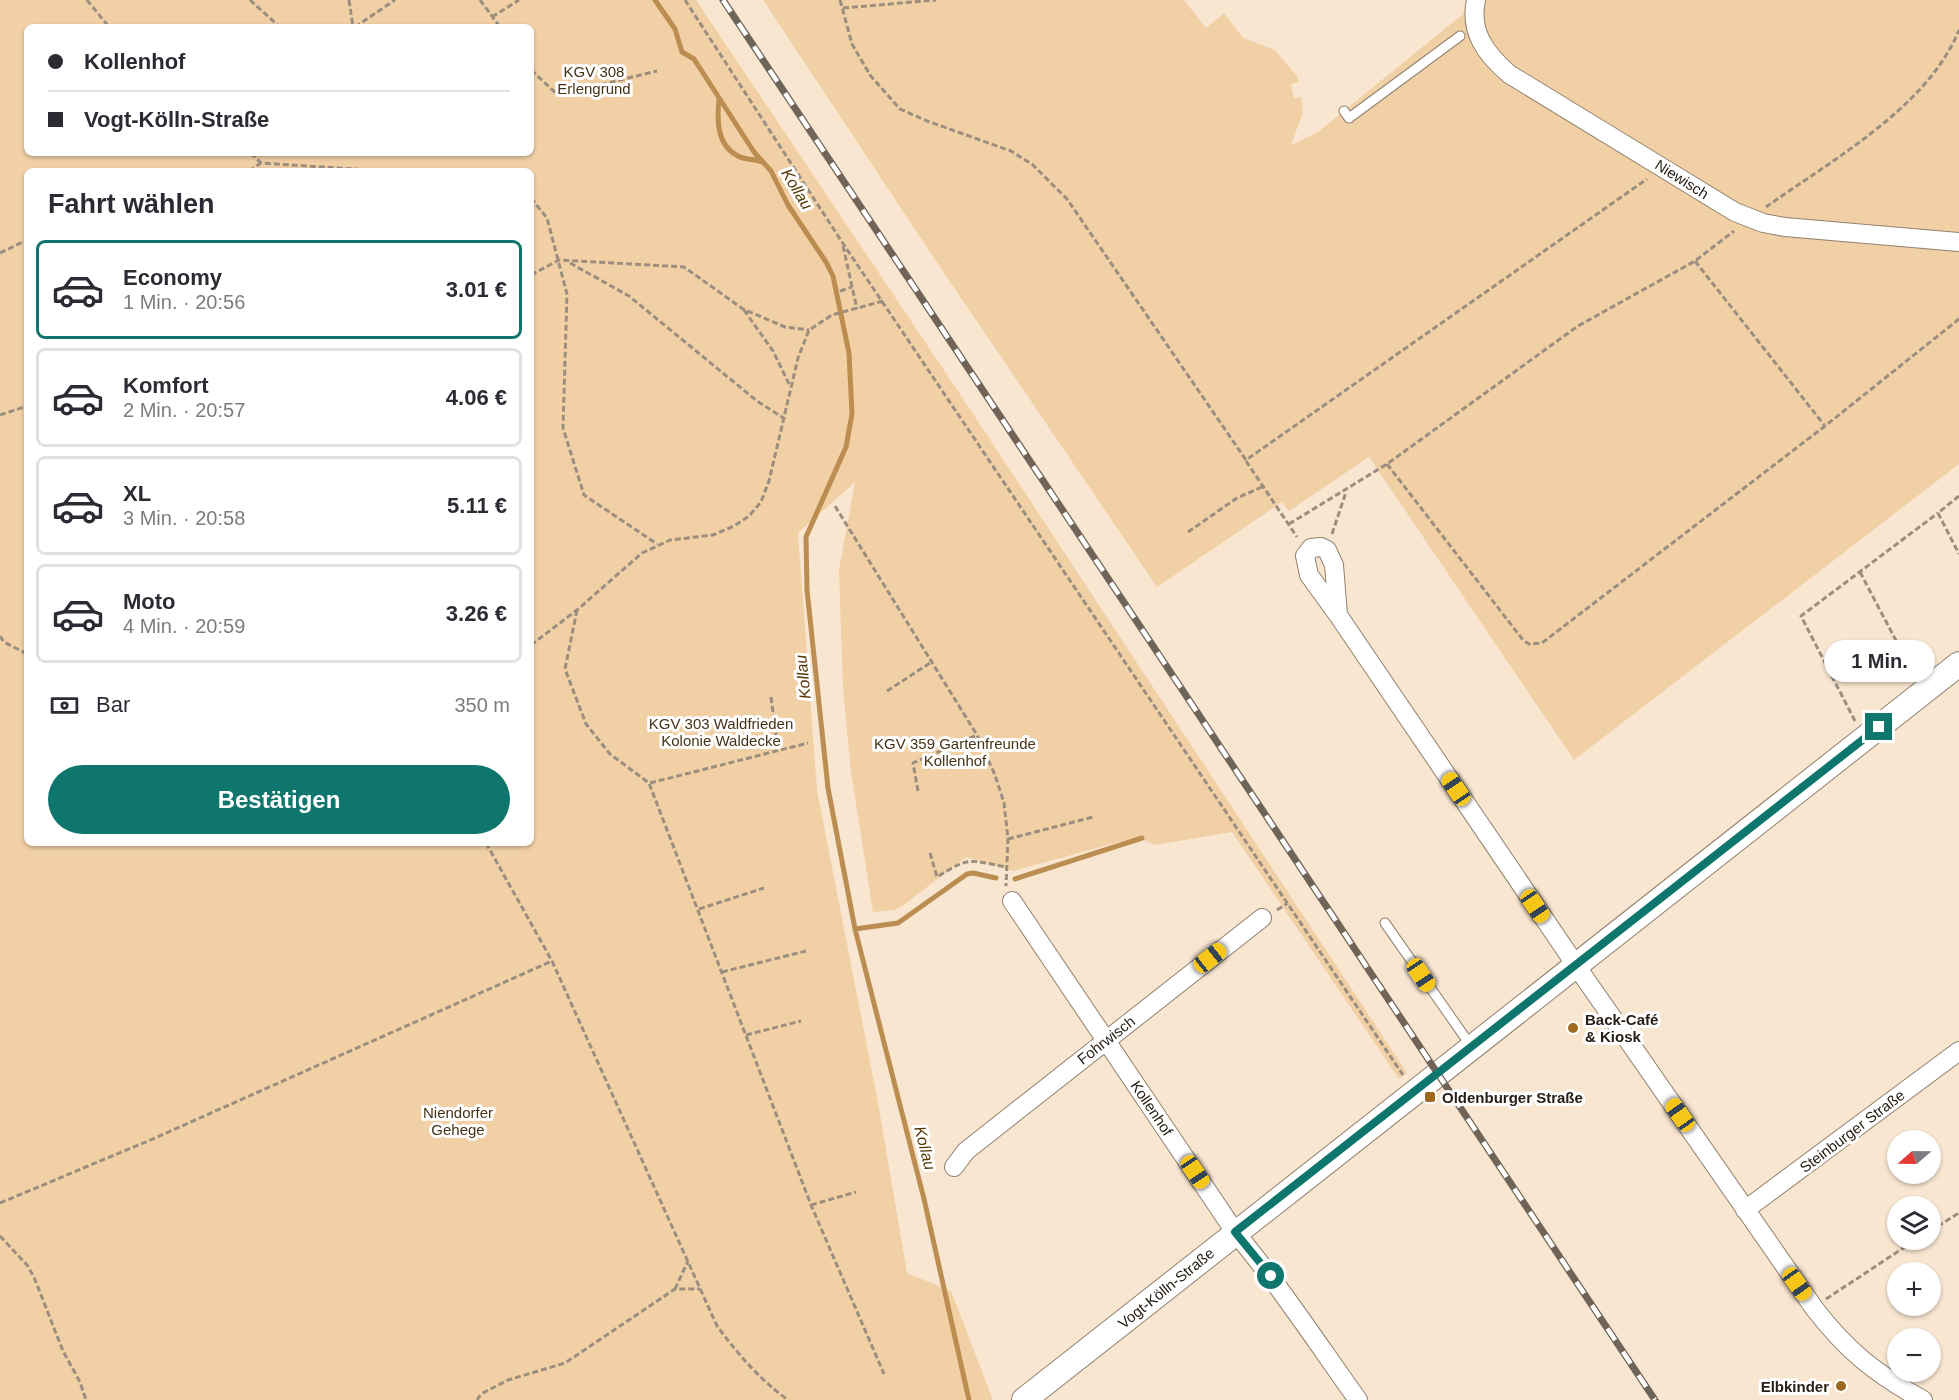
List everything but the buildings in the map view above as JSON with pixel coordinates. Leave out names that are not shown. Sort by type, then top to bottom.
[{"type":"street","name":"Niewisch","points":[[1476,0],[1474,16],[1478,35],[1487,52],[1501,67],[1523,84],[1749,219],[1785,226],[1959,242]]},
{"type":"street","points":[[1338,615],[1334,565],[1327,550],[1315,546],[1307,552],[1304,561],[1310,575],[1575,964],[1814,1308],[1859,1360],[1888,1381],[1923,1400]]},
{"type":"street","name":"Vogt-Kölln-Straße","points":[[1024,1400],[1959,664]]},
{"type":"street","name":"Kollenhof","points":[[1012,901],[1235,1232],[1271,1276],[1281,1295],[1358,1400]]},
{"type":"street","name":"Fohrwisch","points":[[954,1167],[966,1150],[1262,918]]},
{"type":"street","name":"Steinburger Straße","points":[[1745,1210],[1959,1052]]},
{"type":"lane","points":[[1344,111],[1349,118],[1460,36]]},
{"type":"lane","points":[[1385,923],[1473,1048]]},
{"type":"path","points":[[87,0],[107,24]]},
{"type":"path","points":[[250,0],[277,24]]},
{"type":"path","points":[[349,0],[353,24]]},
{"type":"path","points":[[359,24],[395,0]]},
{"type":"path","points":[[480,0],[498,24]]},
{"type":"path","points":[[492,17],[519,0]]},
{"type":"path","points":[[685,0],[842,242],[1414,1092]]},
{"type":"path","points":[[840,0],[852,44],[870,75],[900,109],[927,122],[1011,151],[1033,165],[1067,199],[1307,552]]},
{"type":"path","points":[[843,8],[936,0]]},
{"type":"path","points":[[1289,524],[1387,464],[1578,326],[1695,261],[1749,219],[1875,130],[1934,72],[1959,30]]},
{"type":"path","points":[[534,73],[558,95],[657,71]]},
{"type":"path","points":[[254,156],[261,163]]},
{"type":"path","points":[[254,168],[261,163],[338,168]]},
{"type":"path","points":[[1246,460],[1664,167]]},
{"type":"path","points":[[534,202],[547,219],[567,294],[563,428],[584,495],[657,544]]},
{"type":"path","points":[[0,253],[24,241]]},
{"type":"path","points":[[842,242],[857,309]]},
{"type":"path","points":[[534,273],[559,260],[684,267],[743,309],[785,327],[809,330]]},
{"type":"path","points":[[1695,261],[1825,426]]},
{"type":"path","points":[[569,262],[629,296],[757,401],[785,420]]},
{"type":"path","points":[[840,291],[852,287]]},
{"type":"path","points":[[534,643],[577,610],[642,553],[657,544],[670,540],[713,535],[734,526],[749,516],[761,502],[769,481],[798,358],[809,330],[832,315],[883,301]]},
{"type":"path","points":[[743,309],[773,351],[791,387]]},
{"type":"path","points":[[1387,464],[1523,640],[1536,644],[1825,426],[1959,319]]},
{"type":"path","points":[[0,415],[24,407]]},
{"type":"path","points":[[1188,532],[1237,498],[1262,487]]},
{"type":"path","points":[[1327,550],[1347,490]]},
{"type":"path","points":[[1864,739],[1801,616],[1959,496]]},
{"type":"path","points":[[835,506],[930,663],[977,735],[995,775],[1004,803],[1008,838],[1005,885],[1012,901]]},
{"type":"path","points":[[1938,513],[1959,554]]},
{"type":"path","points":[[1860,572],[1923,692]]},
{"type":"path","points":[[577,610],[566,669],[586,724],[610,754],[649,783],[811,1205],[884,1374]]},
{"type":"path","points":[[0,636],[4,642],[24,652]]},
{"type":"path","points":[[887,691],[930,663]]},
{"type":"path","points":[[771,697],[778,750]]},
{"type":"path","points":[[918,791],[913,763],[977,735]]},
{"type":"path","points":[[649,783],[808,743]]},
{"type":"path","points":[[1008,838],[1093,817]]},
{"type":"path","points":[[488,846],[552,962],[717,1326],[741,1358],[765,1384],[788,1400]]},
{"type":"path","points":[[930,853],[937,877],[963,861],[970,860],[1006,867]]},
{"type":"path","points":[[699,909],[764,888]]},
{"type":"path","points":[[722,972],[806,951]]},
{"type":"path","points":[[0,1203],[146,1142],[552,962]]},
{"type":"path","points":[[746,1035],[801,1021]]},
{"type":"path","points":[[811,1205],[856,1192]]},
{"type":"path","points":[[1941,1224],[1959,1213]]},
{"type":"path","points":[[0,1236],[27,1265],[34,1277],[63,1351],[81,1382],[86,1400]]},
{"type":"path","points":[[1814,1308],[1901,1250]]},
{"type":"path","points":[[477,1400],[481,1394],[508,1380],[565,1363],[675,1288],[688,1261]]},
{"type":"path","points":[[675,1288],[700,1289]]},
{"type":"green space","name":"Niendorfer Gehege","points":[[0,0],[696,0],[958,391],[1407,1073],[1399,1079],[1232,832],[1155,845],[1137,837],[1013,871],[966,857],[901,907],[873,912],[851,772],[843,688],[839,570],[855,482],[798,533],[817,790],[879,1108],[907,1273],[951,1291],[993,1400],[0,1400]]},
{"type":"green space","points":[[763,0],[1184,0],[1206,28],[1224,13],[1243,38],[1275,50],[1297,76],[1299,82],[1291,84],[1294,98],[1301,97],[1303,112],[1291,145],[1318,132],[1463,14],[1467,0],[1959,0],[1959,464],[1574,760],[1369,457],[1289,511],[1282,502],[1157,587],[938,264]]},
{"type":"waterway","name":"Kollau","points":[[655,0],[675,29],[682,52],[694,59],[754,152],[771,171],[788,205],[833,276],[849,353],[852,414],[846,447],[806,537],[807,590],[828,788],[855,929],[924,1199],[969,1400]]},
{"type":"waterway","points":[[719,99],[718,123],[725,145],[741,157],[762,162]]},
{"type":"waterway","points":[[1015,879],[1142,838]]},
{"type":"waterway","points":[[855,929],[898,923],[967,874],[973,873],[996,878]]},
{"type":"railway","points":[[723,0],[1655,1400]]},
{"type":"place","name":"Back-Café & Kiosk","points":[[1573,1028]]},
{"type":"place","name":"Oldenburger Straße","points":[[1430,1097]]},
{"type":"place","name":"Elbkinder","points":[[1841,1386]]},
{"type":"route","points":[[1271,1276],[1235,1232],[1455,1062],[1575,964],[1879,727]]},
{"type":"park label","name":"KGV 308 Erlengrund","points":[[594,80]]},
{"type":"park label","name":"KGV 303 Waldfrieden Kolonie Waldecke","points":[[721,732]]},
{"type":"park label","name":"KGV 359 Gartenfreunde Kollenhof","points":[[955,752]]}]
